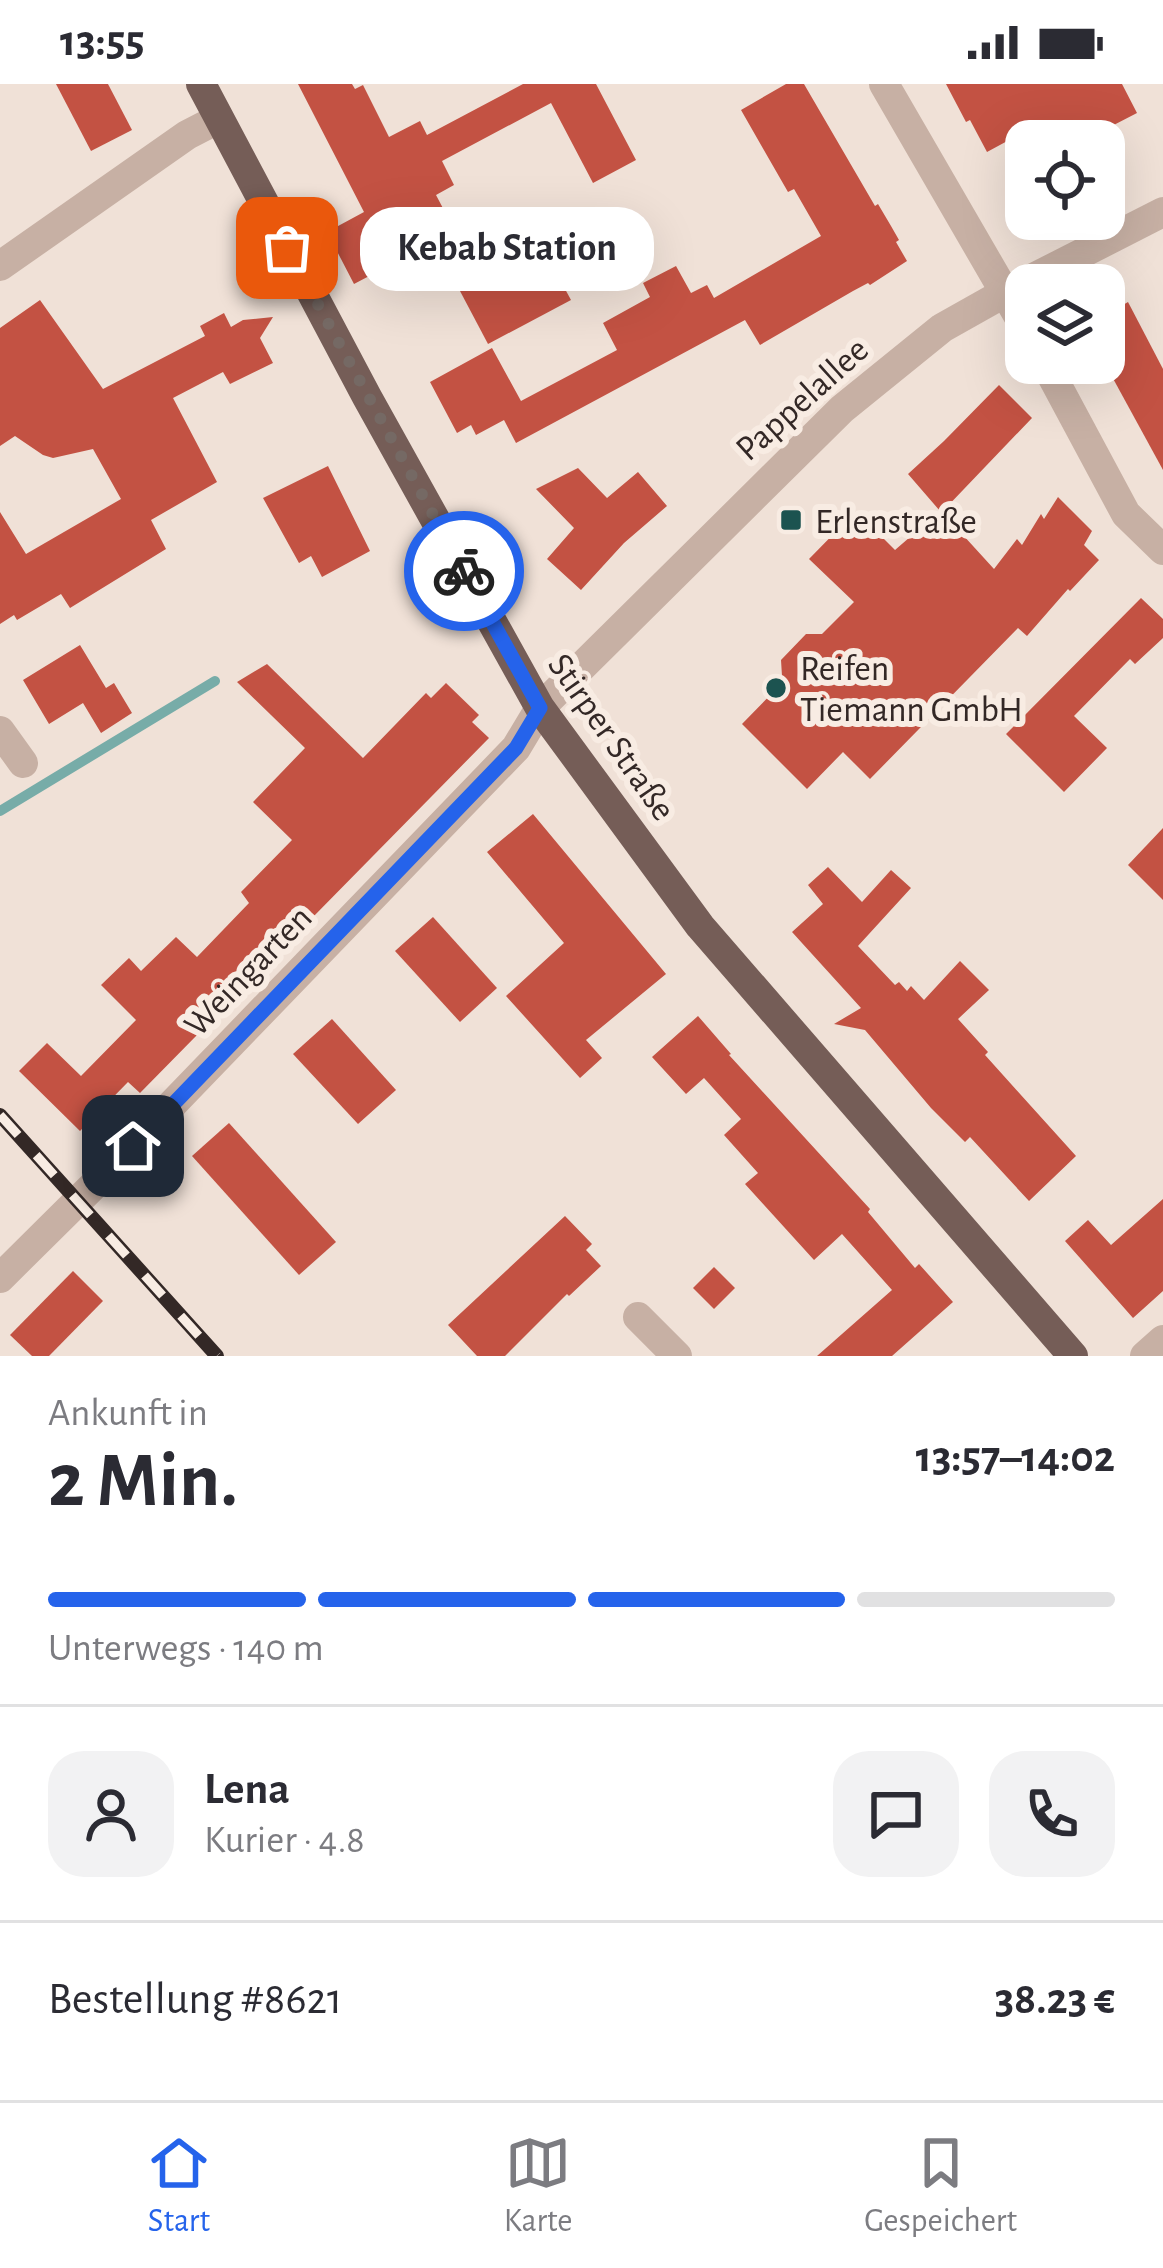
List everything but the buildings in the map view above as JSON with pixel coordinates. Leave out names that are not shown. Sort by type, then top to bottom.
[{"type":"main road","name":"Stirper Straße","points":[[201,84],[540,708],[700,926],[1073,1356]]},
{"type":"street","points":[[884,84],[1005,290]]},
{"type":"street","points":[[0,266],[218,118]]},
{"type":"street","name":"Pappelallee","points":[[1061,264],[1163,212]]},
{"type":"street","name":"Pappelallee","points":[[540,708],[842,409],[942,328],[1005,293]]},
{"type":"street","points":[[1056,384],[1126,514],[1163,550]]},
{"type":"street","name":"Weingarten","points":[[0,1278],[516,748],[540,708]]},
{"type":"street","points":[[0,731],[23,763]]},
{"type":"street","points":[[638,1317],[676,1356]]},
{"type":"street","points":[[1145,1356],[1163,1340]]},
{"type":"waterway","points":[[0,811],[215,681]]},
{"type":"railway","points":[[0,1115],[217,1356]]},
{"type":"way so far","points":[[287,248],[464,571]]},
{"type":"place","name":"Kebab Station","points":[[287,248]]},
{"type":"place","name":"Erlenstraße","points":[[791,520]]},
{"type":"place","name":"Reifen Tiemann GmbH","points":[[776,688]]},
{"type":"route","points":[[133,1146],[516,748],[540,708],[464,571]]}]
